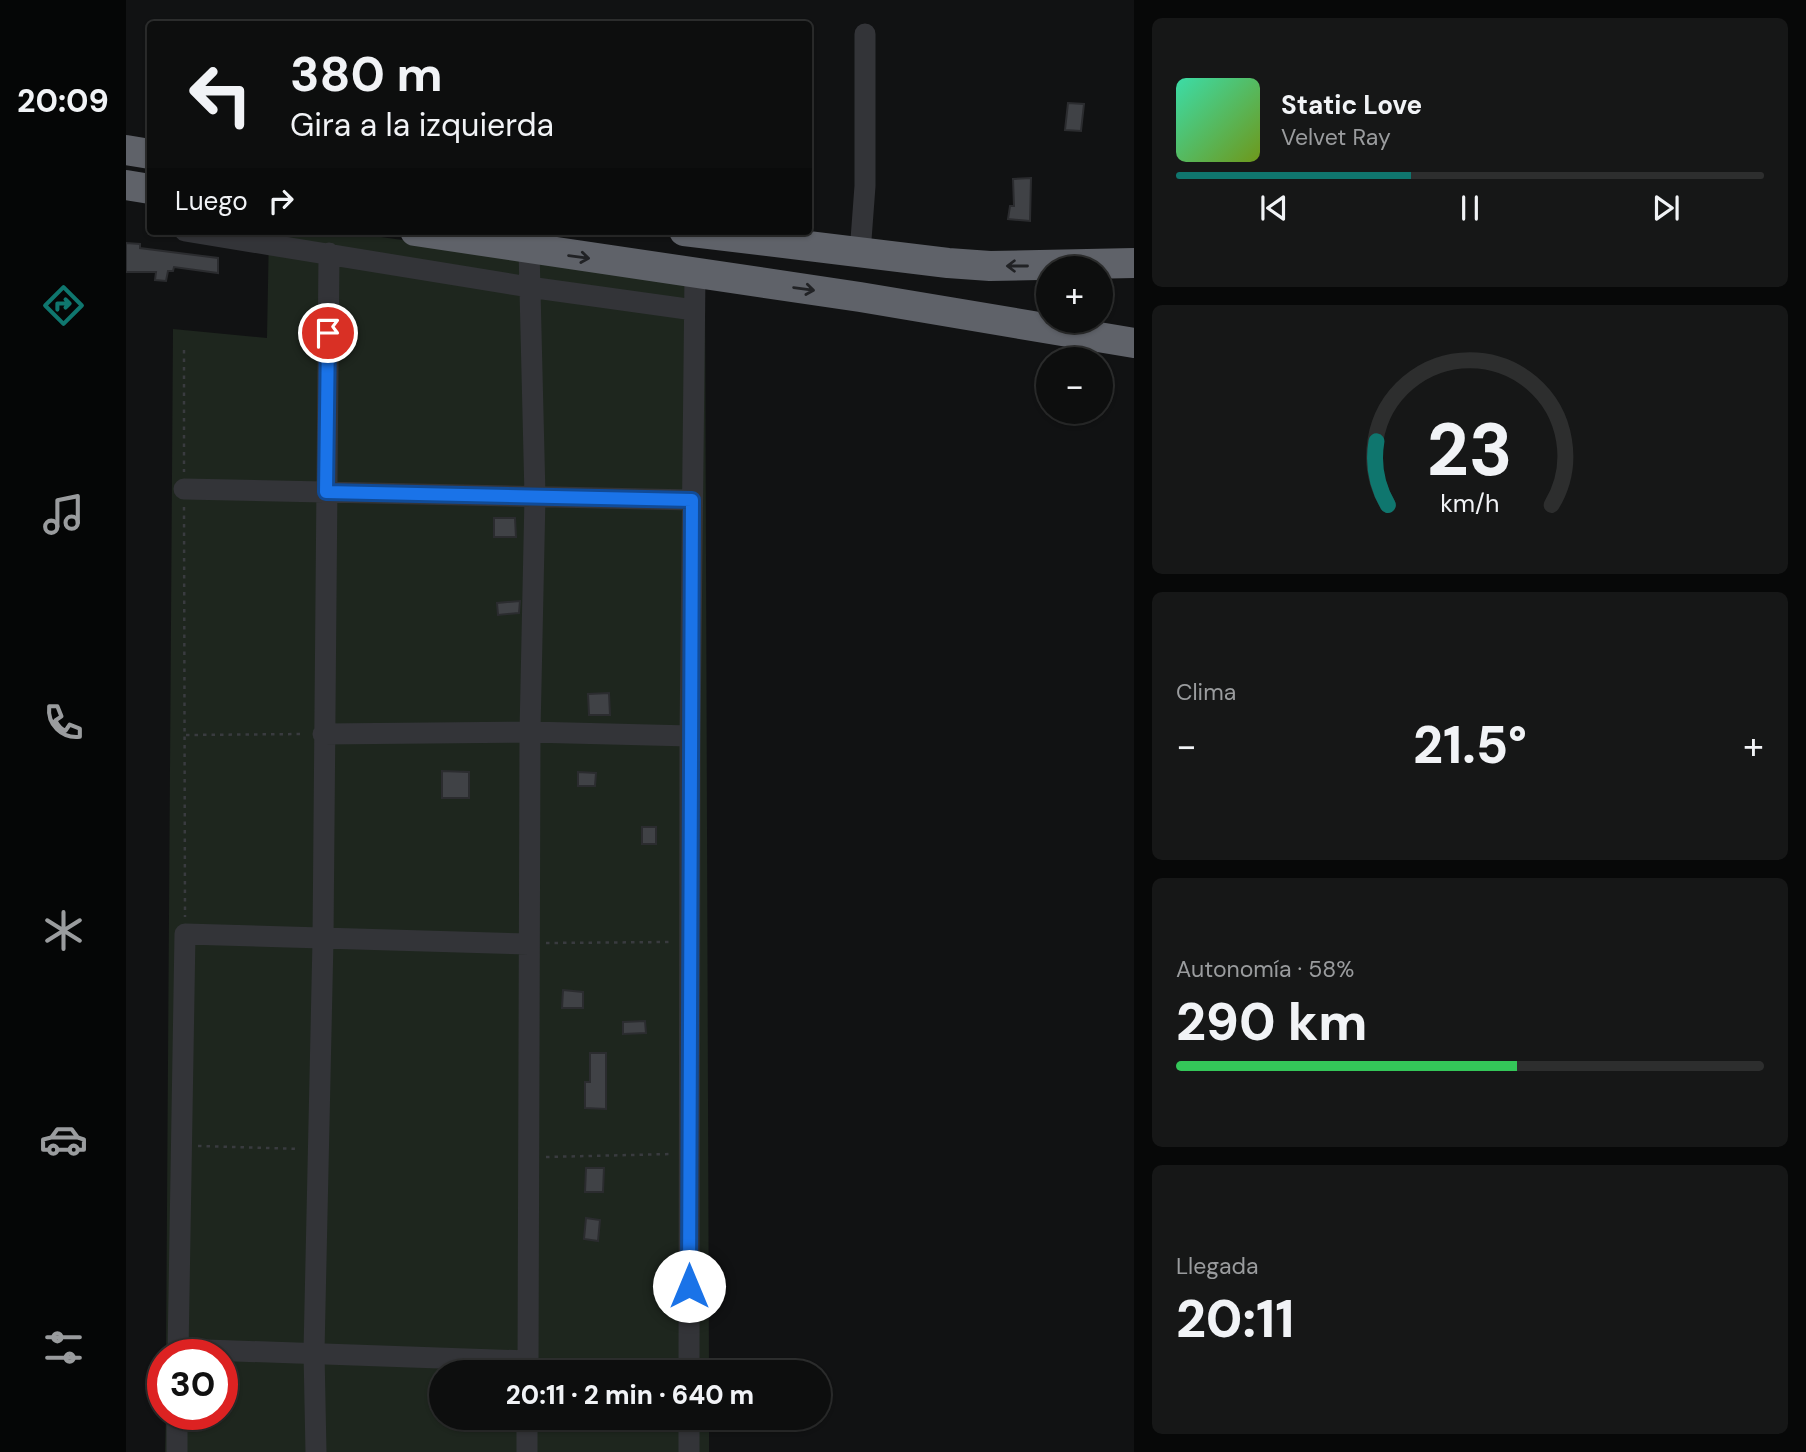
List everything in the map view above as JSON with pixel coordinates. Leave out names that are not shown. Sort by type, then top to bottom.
[{"type":"highway","points":[[126,150],[147,154]]},
{"type":"highway","points":[[126,185],[147,188]]},
{"type":"highway","points":[[440,235],[860,297],[1134,343]]},
{"type":"highway","points":[[716,235],[990,266],[1134,263]]},
{"type":"street","points":[[860,253],[865,186],[865,34]]},
{"type":"street","points":[[212,235],[529,287],[694,310]]},
{"type":"street","points":[[528,1360],[528,944],[535,496],[529,249]]},
{"type":"street","points":[[316,1452],[314,1352],[323,940],[329,253]]},
{"type":"street","points":[[689,1360],[690,736],[695,274]]},
{"type":"street","points":[[184,489],[692,500]]},
{"type":"street","points":[[323,734],[530,732],[690,736]]},
{"type":"street","points":[[178,1339],[185,934],[528,944]]},
{"type":"street","points":[[238,1352],[314,1352],[429,1360]]},
{"type":"street","points":[[177,1430],[177,1452]]},
{"type":"street","points":[[527,1430],[527,1452]]},
{"type":"street","points":[[689,1430],[689,1452]]},
{"type":"path","points":[[184,351],[185,934]]},
{"type":"path","points":[[184,735],[323,734]]},
{"type":"path","points":[[528,944],[690,942]]},
{"type":"path","points":[[181,1146],[318,1149]]},
{"type":"path","points":[[528,1158],[689,1154]]},
{"type":"shaded area","points":[[269,235],[367,235],[705,282],[709,1360],[429,1360],[429,1430],[709,1430],[709,1452],[165,1452],[166,1430],[238,1430],[238,1339],[166,1339],[173,329],[267,338]]},
{"type":"building","points":[[1068,103],[1084,104],[1081,131],[1065,130]]},
{"type":"building","points":[[1031,178],[1030,221],[1008,219],[1010,206],[1014,206],[1013,179]]},
{"type":"building","points":[[126,243],[140,244],[140,248],[218,258],[218,273],[174,267],[173,271],[168,271],[166,281],[155,280],[156,272],[126,272]]},
{"type":"building","points":[[494,518],[515,518],[516,537],[494,537]]},
{"type":"building","points":[[520,601],[519,613],[498,615],[497,603]]},
{"type":"building","points":[[609,693],[610,715],[589,715],[588,694]]},
{"type":"building","points":[[442,771],[469,772],[469,798],[442,798]]},
{"type":"building","points":[[578,772],[596,773],[595,786],[578,786]]},
{"type":"building","points":[[642,827],[656,827],[656,844],[642,844]]},
{"type":"building","points":[[563,990],[583,992],[583,1008],[562,1008]]},
{"type":"building","points":[[645,1021],[646,1033],[623,1034],[623,1022]]},
{"type":"building","points":[[590,1053],[606,1053],[606,1109],[585,1108],[585,1082],[590,1082]]},
{"type":"building","points":[[586,1168],[604,1168],[603,1192],[585,1192]]},
{"type":"building","points":[[586,1218],[600,1220],[598,1241],[584,1239]]},
{"type":"route","points":[[328,333],[326,492],[692,500],[689,1286]]}]
